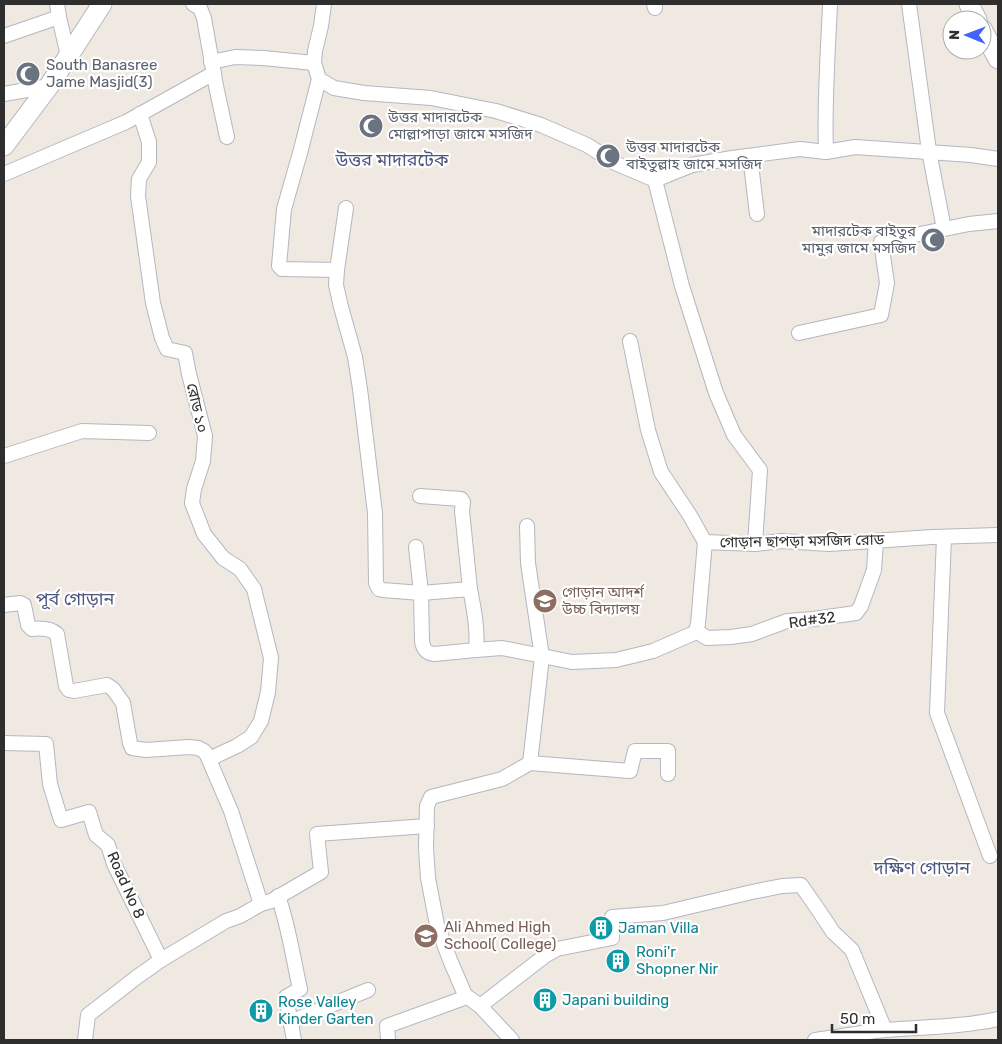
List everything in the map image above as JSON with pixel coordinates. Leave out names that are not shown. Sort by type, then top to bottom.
[{"type":"street","points":[[4,146],[49,86],[102,4]]},
{"type":"street","points":[[324,4],[314,63],[319,79],[284,209],[279,266],[282,269],[337,270]]},
{"type":"street","points":[[826,152],[825,123],[830,4]]},
{"type":"street","points":[[909,4],[929,152],[944,229]]},
{"type":"street","points":[[196,6],[204,18],[212,68],[227,137]]},
{"type":"street","points":[[4,36],[58,10],[68,56]]},
{"type":"street","points":[[992,48],[998,59]]},
{"type":"street","points":[[4,174],[126,122],[212,68],[235,58],[263,58],[314,63]]},
{"type":"street","points":[[319,79],[334,88],[364,93],[431,98],[496,111],[541,124],[655,180],[692,165],[800,149],[826,152],[855,147],[972,155],[998,159]]},
{"type":"street","points":[[4,94],[49,86]]},
{"type":"street","name":"রোড ১০","points":[[140,114],[149,142],[149,162],[139,179],[138,196],[153,303],[162,338],[168,349],[185,353],[205,436],[203,461],[194,489],[192,503],[204,534],[223,558],[240,569],[254,588],[271,658],[268,692],[262,721],[251,737],[209,760]]},
{"type":"street","points":[[750,156],[758,214]]},
{"type":"street","points":[[655,180],[682,286],[716,393],[734,435],[760,470],[754,544]]},
{"type":"street","points":[[346,208],[336,284],[340,307],[355,357],[360,389],[375,513],[376,583],[379,589],[383,590],[421,593],[470,589]]},
{"type":"street","points":[[799,333],[881,315],[887,283],[881,242],[969,224],[998,221]]},
{"type":"street","points":[[630,341],[648,430],[661,472],[705,542]]},
{"type":"street","points":[[4,456],[82,431],[149,433]]},
{"type":"street","points":[[420,496],[461,499],[463,502],[462,512],[470,589],[475,615],[476,650]]},
{"type":"street","points":[[527,526],[528,562],[542,657],[530,763]]},
{"type":"street","name":"গোড়ান ছাপড়া মসজিদ রোড","points":[[696,631],[705,542],[754,544],[782,541],[829,544],[998,535]]},
{"type":"street","points":[[944,537],[937,713],[990,856]]},
{"type":"street","name":"Rd#32","points":[[696,631],[707,638],[738,636],[752,634],[787,621],[856,612],[861,606],[874,570],[876,541]]},
{"type":"street","points":[[416,547],[421,593],[422,646],[429,653],[502,648],[572,662],[616,660],[653,650],[696,631]]},
{"type":"street","points":[[4,605],[20,603],[24,605],[28,625],[32,629],[53,630],[57,634],[66,686],[69,690],[74,691],[107,685],[113,689],[123,703],[132,748],[146,750],[190,747],[204,750],[230,811],[261,904]]},
{"type":"street","name":"Road No 8","points":[[4,742],[46,744],[50,784],[61,820],[89,812],[96,835],[108,845],[114,864],[161,960]]},
{"type":"street","points":[[512,1040],[480,1006],[467,997],[437,925],[428,878],[426,848],[427,806],[431,797],[502,779],[530,763],[630,771],[635,751],[668,751],[668,774]]},
{"type":"street","points":[[85,1040],[88,1015],[137,977],[161,960],[226,922],[321,872],[317,834],[426,826]]},
{"type":"street","points":[[480,1006],[546,955],[557,949],[612,938],[612,917],[663,912],[782,886],[801,885],[833,932],[852,950],[885,1030]]},
{"type":"street","points":[[278,896],[290,935],[300,990],[286,997],[294,1040]]},
{"type":"street","points":[[290,1022],[368,990]]},
{"type":"street","points":[[388,1040],[387,1026],[467,997]]},
{"type":"street","points":[[815,1040],[885,1030],[943,1026],[998,1019]]},
{"type":"place","name":"South Banasree Jame Masjid(3)","points":[[28,74]]},
{"type":"place","name":"উত্তর মাদারটেক মোল্লাপাড়া জামে মসজিদ","points":[[371,126]]},
{"type":"place","name":"উত্তর মাদারটেক বাইতুল্লাহ জামে মসজিদ","points":[[608,156]]},
{"type":"place","name":"মাদারটেক বাইতুর মামুর জামে মসজিদ","points":[[933,240]]},
{"type":"place","name":"গোড়ান আদর্শ উচ্চ বিদ্যালয়","points":[[545,601]]},
{"type":"place","name":"Jaman Villa","points":[[601,928]]},
{"type":"place","name":"Ali Ahmed High School( College)","points":[[426,936]]},
{"type":"place","name":"Roni'r Shopner Nir","points":[[618,961]]},
{"type":"place","name":"Japani building","points":[[545,1000]]},
{"type":"place","name":"Rose Valley Kinder Garten","points":[[261,1011]]},
{"type":"district","name":"উত্তর মাদারটেক","points":[[392,160]]},
{"type":"district","name":"পূর্ব গোড়ান","points":[[75,599]]},
{"type":"district","name":"দক্ষিণ গোড়ান","points":[[922,868]]}]
